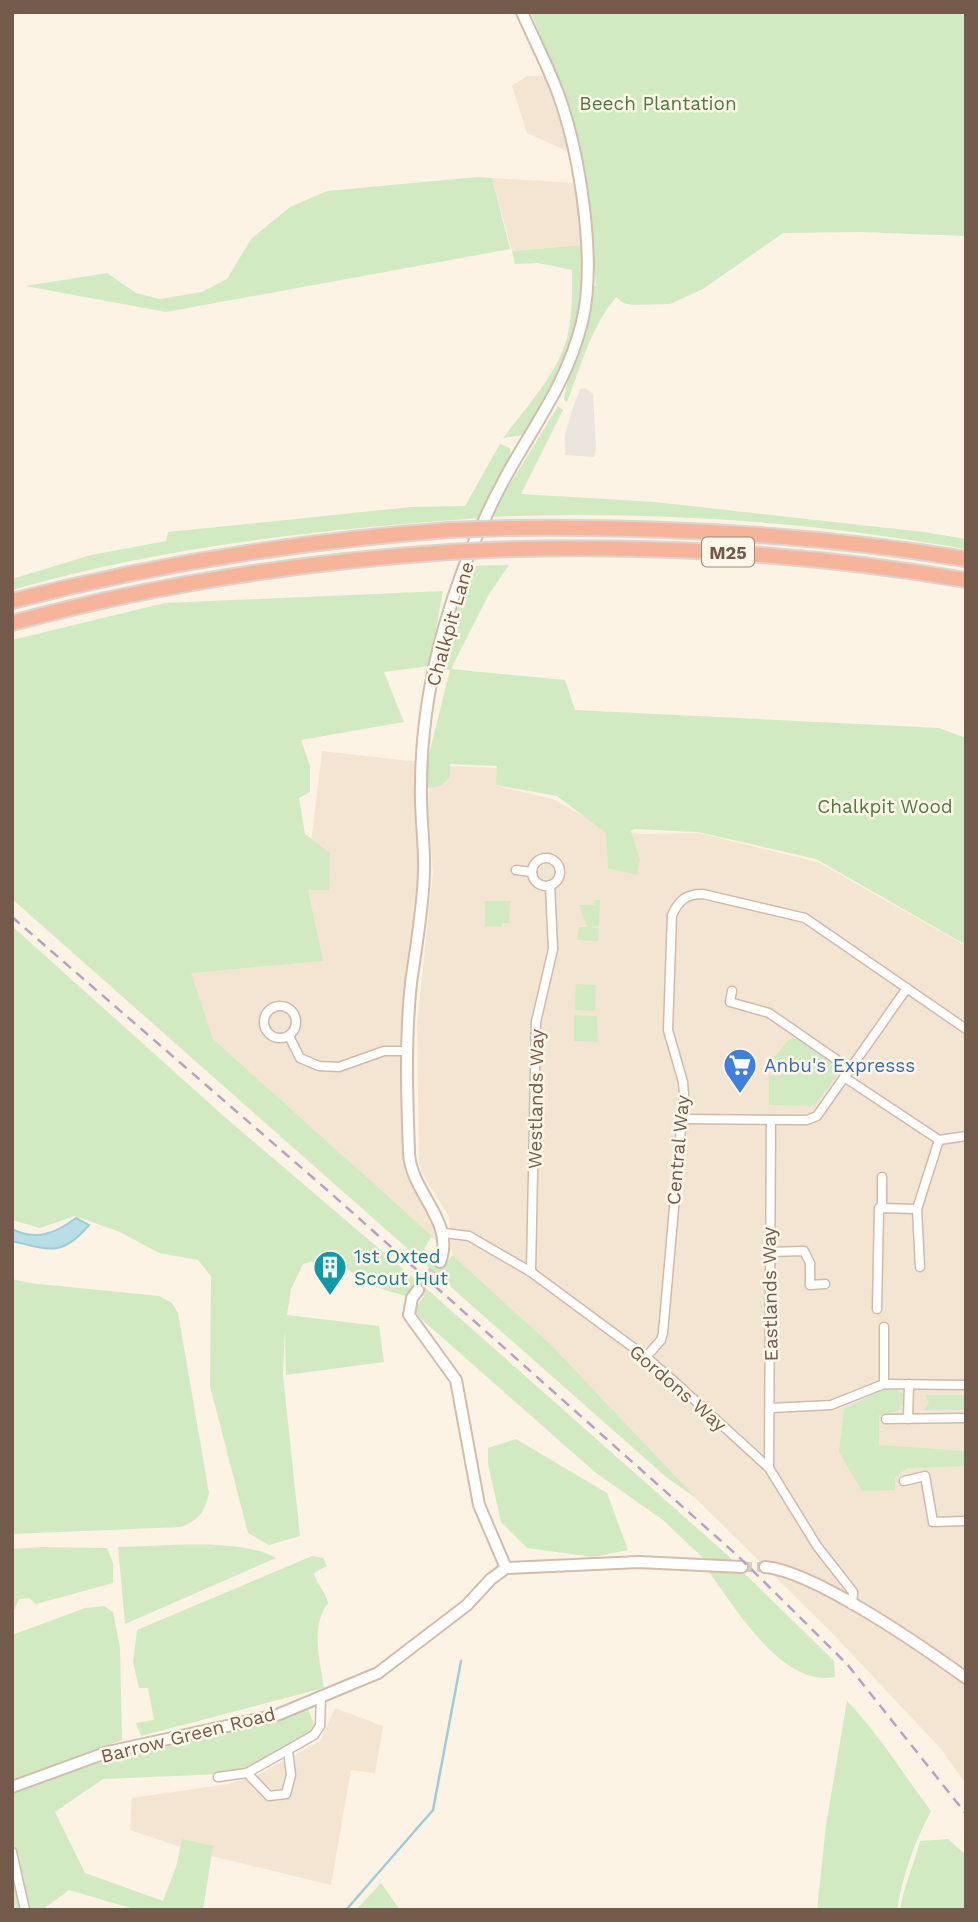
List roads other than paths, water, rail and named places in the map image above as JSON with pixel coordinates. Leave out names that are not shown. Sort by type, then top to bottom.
[{"type":"highway","name":"M25","points":[[12,601],[133,573],[215,558],[320,543],[449,530],[507,528],[736,532],[832,540],[966,559]]},
{"type":"highway","name":"M25","points":[[12,623],[123,596],[216,578],[333,562],[489,550],[615,547],[722,551],[851,563],[966,580]]},
{"type":"street","name":"Chalkpit Lane","points":[[444,1233],[414,1177],[410,1163],[408,1051],[412,981],[425,870],[421,783],[427,707],[459,582],[505,478],[555,397],[582,323],[586,301],[587,257],[582,195],[560,97],[522,12]]},
{"type":"street","points":[[516,870],[531,872],[539,884],[550,886],[560,875],[556,861],[548,858],[539,859],[531,872]]},
{"type":"street","name":"Westlands Way","points":[[531,1272],[537,1022],[553,950],[550,886]]},
{"type":"street","name":"Central Way","points":[[646,1357],[661,1340],[663,1333],[682,1119],[683,1082],[668,1030],[672,915],[682,899],[692,894],[703,894],[805,918],[966,1029]]},
{"type":"street","points":[[682,1119],[807,1120],[817,1116],[907,988]]},
{"type":"street","points":[[732,991],[730,1002],[769,1013],[939,1140],[966,1136]]},
{"type":"street","points":[[282,1006],[292,1011],[296,1027],[289,1036],[279,1038],[266,1031],[264,1021],[272,1008],[282,1006]]},
{"type":"street","points":[[289,1036],[300,1058],[319,1066],[338,1067],[384,1051],[408,1051]]},
{"type":"street","name":"Eastlands Way","points":[[769,1468],[771,1120]]},
{"type":"street","points":[[920,1267],[917,1209],[939,1140]]},
{"type":"street","points":[[877,1309],[882,1177]]},
{"type":"street","points":[[882,1208],[917,1209]]},
{"type":"street","points":[[440,1262],[446,1247],[444,1233]]},
{"type":"street","name":"Gordons Way","points":[[444,1233],[469,1236],[531,1272],[646,1357],[769,1468],[817,1546],[853,1592],[852,1605]]},
{"type":"street","points":[[769,1252],[804,1251],[810,1263],[810,1285],[825,1284]]},
{"type":"street","points":[[418,1290],[412,1298],[409,1315],[456,1380],[462,1397],[479,1505],[506,1567],[639,1562],[742,1567]]},
{"type":"street","points":[[884,1327],[884,1384]]},
{"type":"street","points":[[771,1408],[831,1405],[884,1384],[966,1385]]},
{"type":"street","points":[[908,1419],[909,1384]]},
{"type":"street","points":[[886,1419],[966,1418]]},
{"type":"street","points":[[904,1481],[925,1476],[933,1522],[966,1521]]},
{"type":"street","name":"Barrow Green Road","points":[[12,1787],[108,1752],[277,1715],[377,1673],[467,1605],[506,1567]]},
{"type":"street","points":[[765,1567],[791,1572],[852,1605],[966,1678]]},
{"type":"street","points":[[218,1777],[247,1773],[314,1735],[320,1726],[321,1696]]},
{"type":"street","points":[[247,1773],[269,1796],[286,1794],[291,1775],[288,1751]]},
{"type":"street","points":[[12,1852],[25,1910]]},
{"type":"water","points":[[76,1218],[89,1225],[63,1246],[46,1248],[12,1241],[12,1229],[29,1235],[45,1234]]},
{"type":"waterway","points":[[346,1910],[433,1810],[461,1661]]},
{"type":"tunnel","points":[[418,1290],[440,1262]]},
{"type":"tunnel","points":[[742,1567],[765,1567]]},
{"type":"railway","points":[[12,917],[326,1189],[739,1557],[847,1664],[966,1814]]},
{"type":"place","name":"Anbu's Expresss","points":[[740,1095]]},
{"type":"place","name":"1st Oxted Scout Hut","points":[[330,1297]]},
{"type":"park label","name":"Beech Plantation","points":[[658,103]]},
{"type":"park label","name":"Chalkpit Wood","points":[[885,806]]}]
